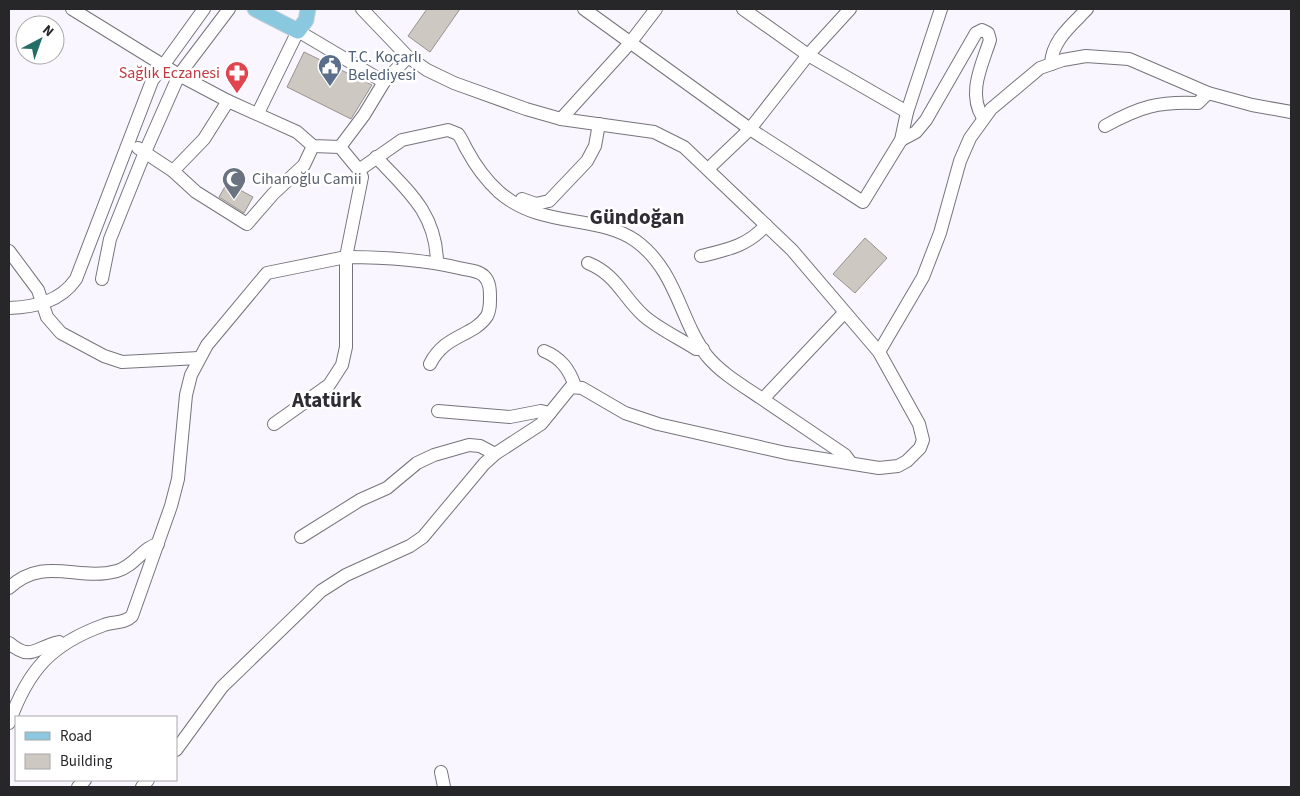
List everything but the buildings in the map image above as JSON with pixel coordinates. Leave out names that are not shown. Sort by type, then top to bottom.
[{"type":"main road","points":[[254,9],[304,20],[322,9]]},
{"type":"street","points":[[72,9],[179,75],[228,101],[297,132],[313,146],[340,148],[359,170],[362,186],[346,257],[346,346],[342,365],[329,385],[274,424]]},
{"type":"street","points":[[102,279],[110,239],[117,220],[179,75],[229,9]]},
{"type":"street","points":[[178,747],[218,693],[309,603],[346,574],[410,546],[423,537],[495,454],[530,433],[550,413],[568,390],[575,386],[582,388],[625,413],[658,424],[786,453],[879,468],[898,466],[914,455],[920,448],[923,440],[919,424],[879,352],[792,250],[684,147],[654,132],[561,119],[526,109],[454,83],[427,70],[408,57],[362,9]]},
{"type":"street","points":[[584,9],[750,130],[863,202],[901,140],[907,112],[941,9]]},
{"type":"street","points":[[561,119],[630,43],[656,9]]},
{"type":"street","points":[[743,9],[808,55],[907,112]]},
{"type":"street","points":[[708,170],[750,130],[808,55],[850,9]]},
{"type":"street","points":[[1051,64],[1053,50],[1059,40],[1087,9]]},
{"type":"street","points":[[9,308],[43,304],[60,296],[76,279],[152,81],[201,10]]},
{"type":"street","points":[[258,113],[304,20],[384,82]]},
{"type":"street","points":[[901,140],[916,132],[926,120],[976,33],[982,30],[988,33],[990,40],[975,92],[976,104],[983,118]]},
{"type":"street","points":[[879,352],[923,277],[940,233],[962,155],[983,118],[999,100],[1040,68],[1086,56],[1129,59],[1208,94],[1291,112]]},
{"type":"street","points":[[340,148],[364,115],[384,82],[408,57]]},
{"type":"street","points":[[1105,126],[1132,112],[1158,104],[1171,102],[1198,103],[1205,99],[1208,94]]},
{"type":"street","points":[[173,172],[204,139],[228,101]]},
{"type":"street","points":[[499,192],[506,192],[532,203],[549,201],[588,161],[595,146],[599,124]]},
{"type":"street","points":[[359,170],[402,140],[454,131],[461,137],[470,156],[499,192],[520,207],[557,219],[616,230],[637,242],[657,263],[675,290],[703,349],[720,368],[845,455],[851,463]]},
{"type":"street","points":[[129,144],[145,152],[173,172],[196,192],[247,224],[273,194],[304,165],[313,146]]},
{"type":"street","points":[[376,157],[423,210],[435,239],[437,262]]},
{"type":"street","points":[[100,214],[117,220]]},
{"type":"street","points":[[701,256],[739,247],[757,235],[766,225]]},
{"type":"street","points":[[9,251],[38,290],[48,317],[61,333],[104,356],[122,362],[199,358]]},
{"type":"street","points":[[9,723],[38,666],[61,644],[104,625],[126,622],[132,616],[158,544],[178,479],[186,395],[199,358],[217,332],[267,273],[346,257],[398,257],[437,262],[483,275],[490,286],[490,307],[483,320],[447,342],[437,352],[430,364]]},
{"type":"street","points":[[588,263],[603,270],[615,280],[631,303],[653,324],[696,349],[703,349]]},
{"type":"street","points":[[763,399],[844,313]]},
{"type":"street","points":[[544,351],[565,365],[575,386]]},
{"type":"street","points":[[438,411],[510,417],[541,411],[550,413]]},
{"type":"street","points":[[301,537],[360,500],[387,488],[417,463],[434,455],[469,445],[480,446],[495,454]]},
{"type":"street","points":[[9,588],[27,575],[43,570],[116,572],[130,566],[150,547],[158,544]]},
{"type":"street","points":[[9,643],[26,654],[58,642],[61,644]]},
{"type":"street","points":[[441,772],[444,787]]},
{"type":"place","name":"T.C. Koçarlı Belediyesi","points":[[330,87]]},
{"type":"place","name":"Sağlık Eczanesi","points":[[237,94]]},
{"type":"place","name":"Cihanoğlu Camii","points":[[234,200]]},
{"type":"district","name":"Gündoğan","points":[[637,217]]},
{"type":"district","name":"Atatürk","points":[[327,400]]}]
